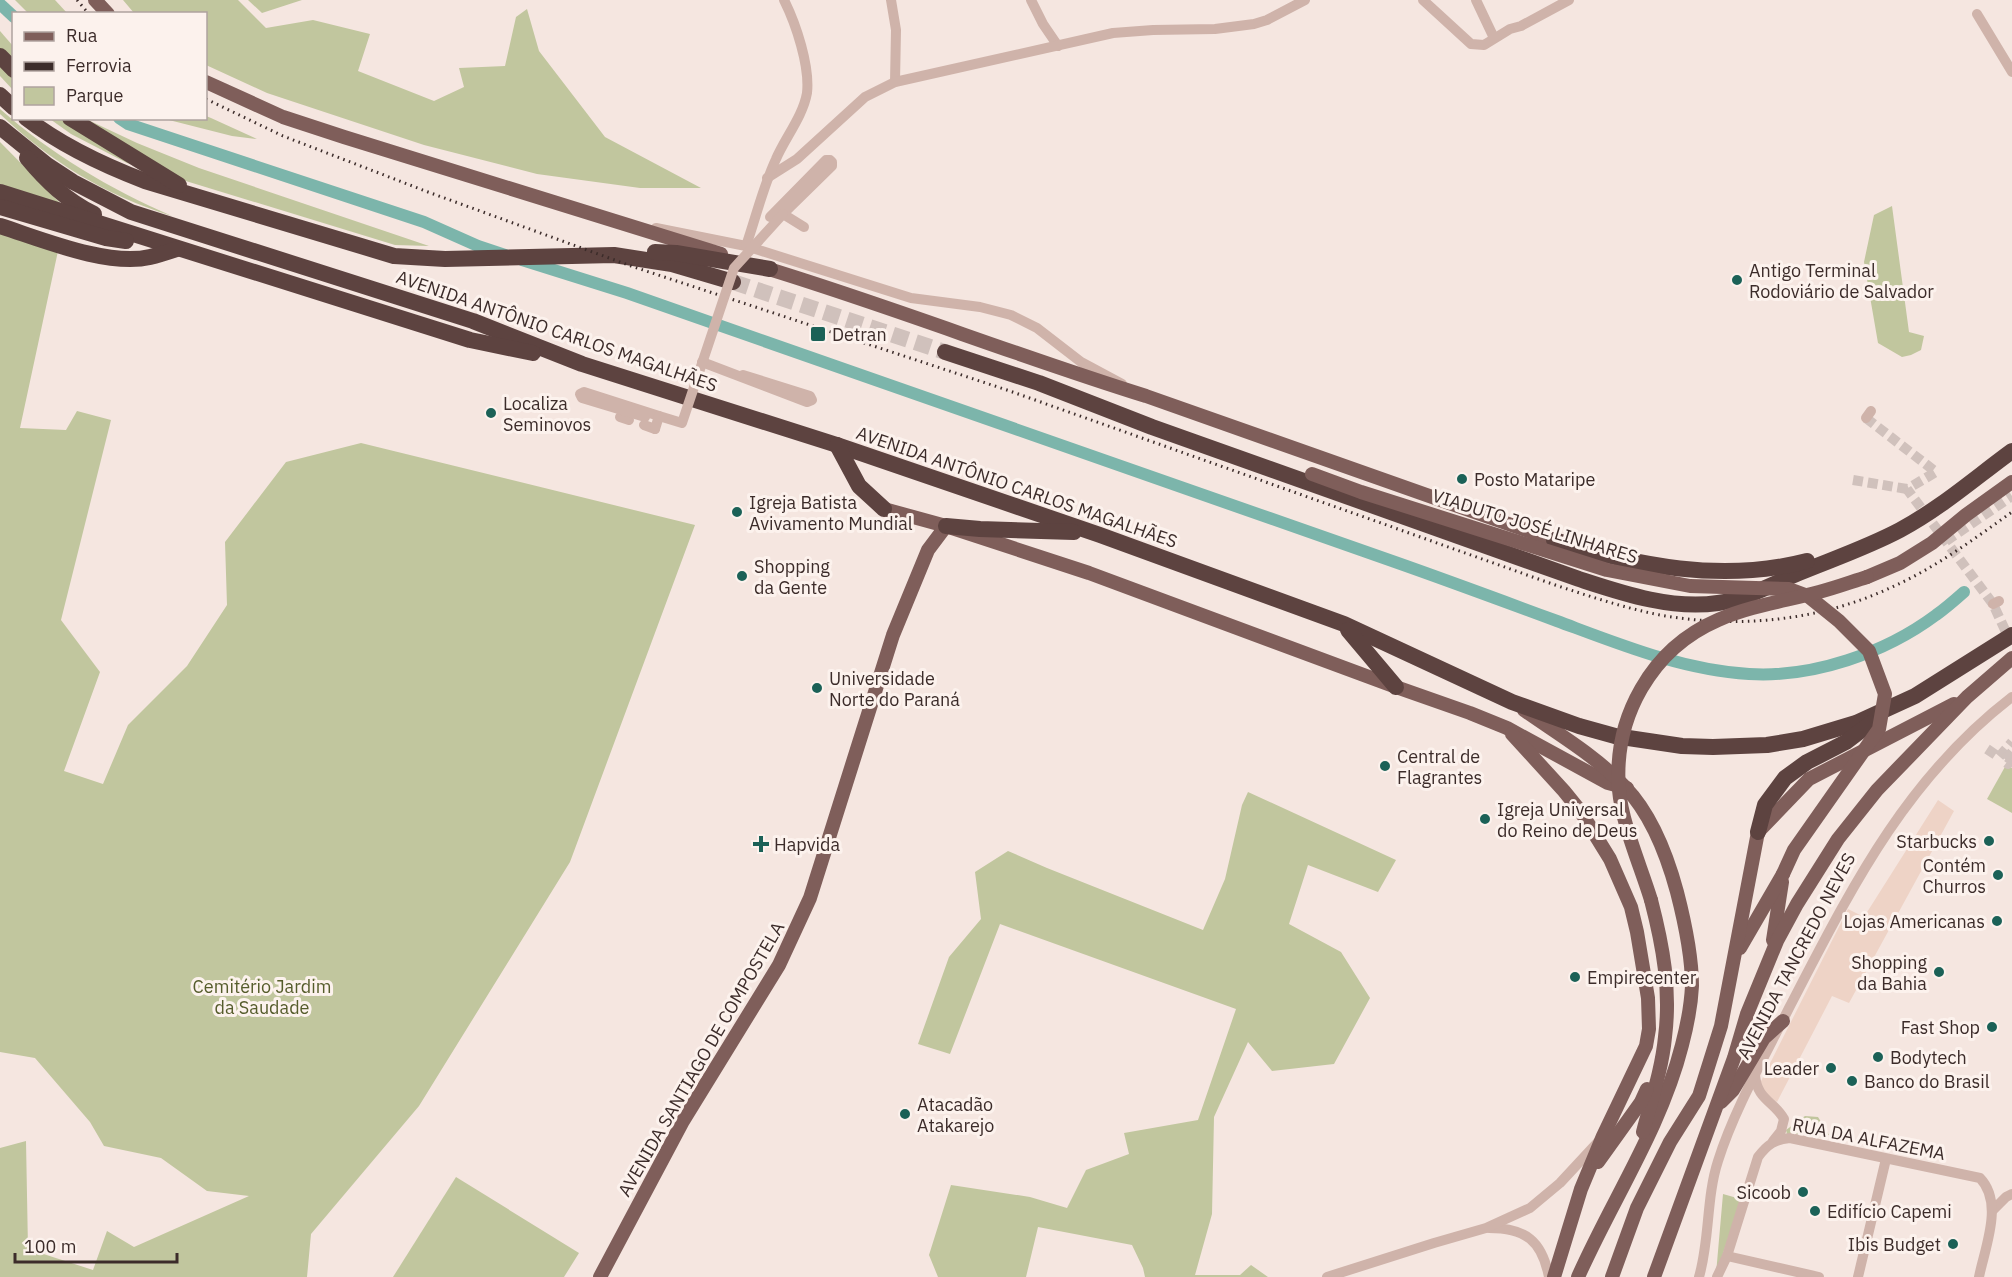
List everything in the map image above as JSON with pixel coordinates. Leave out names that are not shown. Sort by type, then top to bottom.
[{"type":"highway","points":[[0,56],[12,68]]},
{"type":"highway","points":[[0,95],[12,106]]},
{"type":"highway","name":"AVENIDA ANTÔNIO CARLOS MAGALHÃES","points":[[28,120],[82,154],[115,170],[202,199],[394,256],[445,259],[614,255],[650,259],[733,282]]},
{"type":"highway","points":[[73,120],[202,199]]},
{"type":"highway","points":[[0,127],[58,192],[76,205],[104,220],[167,246]]},
{"type":"highway","name":"AVENIDA ANTÔNIO CARLOS MAGALHÃES","points":[[0,127],[47,165],[73,182],[131,212],[473,321],[582,364],[837,445],[1100,535],[1344,624],[1512,702]]},
{"type":"highway","points":[[0,192],[470,340],[582,364]]},
{"type":"highway","points":[[0,207],[106,238],[167,246]]},
{"type":"highway","points":[[0,225],[85,253],[110,258],[148,258],[167,246]]},
{"type":"highway","points":[[614,255],[676,253],[770,269]]},
{"type":"highway","points":[[945,352],[1038,383],[1143,424],[1589,582],[1619,592],[1685,604],[1717,603],[1747,595],[1891,534],[1953,496],[2012,451]]},
{"type":"highway","points":[[837,445],[859,486],[884,509]]},
{"type":"highway","points":[[946,526],[1100,535]]},
{"type":"highway","points":[[1554,540],[1626,560],[1684,570],[1713,572],[1769,569],[1863,546]]},
{"type":"highway","points":[[1344,624],[1396,687]]},
{"type":"highway","points":[[1512,702],[1615,736],[1682,746],[1713,747],[1788,743],[1856,723],[1915,696],[2012,635]]},
{"type":"highway","points":[[1758,832],[1765,805],[1785,778],[1807,762],[1846,742],[1892,707]]},
{"type":"main road","points":[[95,0],[106,12]]},
{"type":"main road","points":[[207,82],[283,117],[876,304],[1146,396],[1554,540]]},
{"type":"main road","points":[[1297,450],[1312,474]]},
{"type":"main road","name":"VIADUTO JOSÉ LINHARES","points":[[1279,472],[1312,474],[1361,492],[1607,570],[1690,586],[1789,589],[1808,596],[1839,621],[1869,651],[1885,694],[1879,729],[1794,850],[1783,874]]},
{"type":"main road","name":"AVENIDA ANTÔNIO CARLOS MAGALHÃES","points":[[1634,1166],[1665,1040],[1667,988],[1662,943],[1623,809],[1619,776],[1622,738],[1634,699],[1644,682],[1670,651],[1686,638],[1717,620],[1759,606],[1867,577],[1900,563],[1932,543],[2012,482]]},
{"type":"main road","points":[[884,509],[946,526],[1089,573],[1470,713],[1507,728],[1608,783],[1627,788]]},
{"type":"main road","name":"AVENIDA SANTIAGO DE COMPOSTELA","points":[[925,521],[928,530],[928,550]]},
{"type":"main road","name":"AVENIDA SANTIAGO DE COMPOSTELA","points":[[600,1277],[683,1121],[762,995],[794,935],[810,898],[893,635],[928,550],[946,526]]},
{"type":"main road","name":"AVENIDA TANCREDO NEVES","points":[[1717,1106],[1747,1014],[1777,941],[1813,876],[1854,817],[1877,790],[1967,697],[2012,658]]},
{"type":"main road","points":[[1612,1277],[1637,1208],[1670,1142],[1699,1096],[1721,1026],[1758,832],[1809,779],[1967,697]]},
{"type":"main road","name":"AVENIDA ANTÔNIO CARLOS MAGALHÃES","points":[[1512,702],[1595,759],[1627,788],[1642,808],[1671,869],[1687,938],[1692,988],[1688,1021],[1672,1080],[1634,1166],[1578,1277]]},
{"type":"main road","points":[[1507,728],[1564,791],[1599,840],[1619,876],[1631,907],[1637,932],[1648,998],[1649,1029],[1646,1046],[1603,1136],[1581,1189],[1554,1277]]},
{"type":"main road","points":[[1736,955],[1783,874]]},
{"type":"main road","points":[[1770,958],[1783,874]]},
{"type":"main road","points":[[1654,1277],[1717,1106],[1733,1090],[1764,1038],[1783,1021]]},
{"type":"main road","points":[[1581,1189],[1641,1102],[1659,1066]]},
{"type":"street","points":[[746,246],[767,178],[807,94],[807,77],[799,41],[784,0]]},
{"type":"street","points":[[891,0],[896,30],[895,82]]},
{"type":"street","points":[[1031,0],[1058,46]]},
{"type":"street","points":[[767,178],[797,159],[865,97],[895,82],[1123,32],[1254,24],[1267,20],[1305,0]]},
{"type":"street","points":[[1423,0],[1471,44],[1484,45],[1510,29],[1521,26],[1569,0]]},
{"type":"street","points":[[1476,0],[1494,38]]},
{"type":"street","points":[[1977,14],[2012,72]]},
{"type":"street","points":[[659,416],[655,429],[644,421],[582,398],[580,394],[584,392],[682,423],[734,268],[783,214],[832,166],[831,160],[826,160],[770,217]]},
{"type":"street","points":[[783,214],[804,226]]},
{"type":"street","points":[[608,220],[724,240],[911,298],[980,307],[1011,315],[1037,328],[1081,362],[1146,396]]},
{"type":"street","points":[[702,362],[807,402],[812,400],[810,396],[743,375]]},
{"type":"street","name":"AVENIDA TANCREDO NEVES","points":[[1698,1277],[1718,1159],[1755,1075],[1868,861],[1921,785],[1977,725],[2012,697]]},
{"type":"street","points":[[1755,1075],[1762,1097],[1784,1119],[1781,1131],[1772,1142]]},
{"type":"street","points":[[1327,1277],[1486,1228],[1530,1208],[1560,1183],[1603,1136]]},
{"type":"street","name":"RUA DA ALFAZEMA","points":[[1717,1277],[1727,1256],[1758,1157],[1764,1148],[1783,1138],[1800,1139],[1980,1178],[1987,1186],[1993,1210]]},
{"type":"street","points":[[1858,1277],[1886,1158]]},
{"type":"street","points":[[1979,1277],[1993,1210],[2012,1194]]},
{"type":"street","points":[[1486,1228],[1502,1228],[1525,1234],[1541,1250],[1549,1277]]},
{"type":"street","points":[[1727,1256],[1819,1277]]},
{"type":"green space","points":[[15,0],[55,0],[66,12],[27,12]]},
{"type":"green space","points":[[123,0],[238,0],[266,28],[313,20],[370,34],[358,71],[434,101],[464,87],[459,68],[505,66],[516,17],[527,9],[539,51],[605,137],[701,188],[640,188],[537,174],[424,145],[267,93],[207,65],[207,12],[133,12]]},
{"type":"green space","points":[[248,0],[302,0],[262,13]]},
{"type":"green space","points":[[0,31],[12,45],[12,89],[0,76]]},
{"type":"green space","points":[[0,109],[60,156],[126,194],[172,216],[124,198],[80,175],[39,147],[0,114]]},
{"type":"green space","points":[[207,116],[257,139],[232,136],[169,120],[207,120]]},
{"type":"green space","points":[[51,120],[88,120],[199,168],[429,246],[395,245],[127,163],[71,134]]},
{"type":"green space","points":[[0,142],[63,206],[0,184]]},
{"type":"green space","points":[[1892,206],[1909,332],[1924,336],[1921,350],[1902,357],[1878,343],[1864,262],[1874,215]]},
{"type":"green space","name":"Cemitério Jardim da Saudade","points":[[0,233],[58,251],[20,428],[66,430],[77,411],[111,420],[61,620],[100,672],[64,771],[103,784],[128,725],[187,666],[227,605],[225,542],[286,462],[361,443],[695,525],[570,862],[419,1106],[311,1234],[307,1277],[0,1277],[0,1148],[26,1141],[28,1249],[93,1270],[107,1231],[134,1247],[249,1196],[207,1191],[161,1158],[104,1146],[90,1122],[35,1058],[0,1052]]},
{"type":"green space","points":[[2006,765],[2012,768],[2012,813],[1987,799]]},
{"type":"green space","points":[[1248,792],[1396,860],[1378,892],[1308,865],[1289,924],[1341,952],[1370,998],[1334,1064],[1272,1071],[1248,1042],[1214,1117],[1212,1214],[1195,1275],[1240,1275],[1251,1265],[1268,1277],[1145,1277],[1132,1245],[1038,1227],[1026,1277],[938,1277],[929,1255],[951,1185],[1030,1197],[1067,1208],[1086,1170],[1129,1154],[1124,1133],[1198,1120],[1236,1009],[1000,924],[950,1054],[918,1044],[949,957],[981,919],[975,872],[1008,851],[1203,930],[1225,879],[1242,805]]},
{"type":"green space","points":[[1805,1116],[1818,1117],[1829,1135],[1787,1134],[1786,1130]]},
{"type":"green space","points":[[456,1177],[579,1253],[564,1277],[393,1277]]},
{"type":"green space","points":[[1723,1194],[1742,1197],[1716,1274]]},
{"type":"shaded area","points":[[1938,800],[1954,811],[1849,1003],[1832,996],[1777,1102],[1758,1087],[1848,909],[1864,917]]},
{"type":"waterway","points":[[0,4],[12,15]]},
{"type":"waterway","points":[[122,120],[128,124],[424,222],[478,246],[505,255]]},
{"type":"waterway","points":[[522,260],[627,293],[1675,662],[1724,672],[1749,674],[1798,672],[1823,667],[1894,641],[1916,629],[1964,592]]},
{"type":"tunnel","points":[[733,282],[945,352]]},
{"type":"tunnel","points":[[1866,418],[1936,472],[1907,489],[1993,604],[2012,645]]},
{"type":"tunnel","points":[[1853,480],[1907,489]]},
{"type":"tunnel","points":[[1946,541],[2012,496]]},
{"type":"tunnel","points":[[1987,749],[1999,757],[2012,742]]},
{"type":"tunnel","points":[[2012,752],[2004,761],[2008,764],[2012,759]]},
{"type":"railway","points":[[77,0],[87,12]]},
{"type":"railway","points":[[207,99],[283,136],[631,266],[1007,390],[1558,586],[1660,615],[1689,619],[1749,621],[1778,619],[1836,608],[1865,599],[1924,571],[2012,512]]},
{"type":"place","name":"Antigo Terminal Rodoviário de Salvador","points":[[1737,280]]},
{"type":"place","name":"Detran","points":[[818,334]]},
{"type":"place","name":"Localiza Seminovos","points":[[491,413]]},
{"type":"place","name":"Posto Mataripe","points":[[1462,479]]},
{"type":"place","name":"Igreja Batista Avivamento Mundial","points":[[737,512]]},
{"type":"place","name":"Shopping da Gente","points":[[742,576]]},
{"type":"place","name":"Universidade Norte do Paraná","points":[[817,688]]},
{"type":"place","name":"Central de Flagrantes","points":[[1385,766]]},
{"type":"place","name":"Igreja Universal do Reino de Deus","points":[[1485,819]]},
{"type":"place","name":"Starbucks","points":[[1989,841]]},
{"type":"place","name":"Hapvida","points":[[761,844]]},
{"type":"place","name":"Contém Churros","points":[[1998,875]]},
{"type":"place","name":"Lojas Americanas","points":[[1997,921]]},
{"type":"place","name":"Shopping da Bahia","points":[[1939,972]]},
{"type":"place","name":"Empirecenter","points":[[1575,977]]},
{"type":"place","name":"Fast Shop","points":[[1992,1027]]},
{"type":"place","name":"Bodytech","points":[[1878,1057]]},
{"type":"place","name":"Leader","points":[[1831,1068]]},
{"type":"place","name":"Banco do Brasil","points":[[1852,1081]]},
{"type":"place","name":"Atacadão Atakarejo","points":[[905,1114]]},
{"type":"place","name":"Sicoob","points":[[1803,1192]]},
{"type":"place","name":"Edifício Capemi","points":[[1815,1211]]},
{"type":"place","name":"Ibis Budget","points":[[1953,1244]]}]
